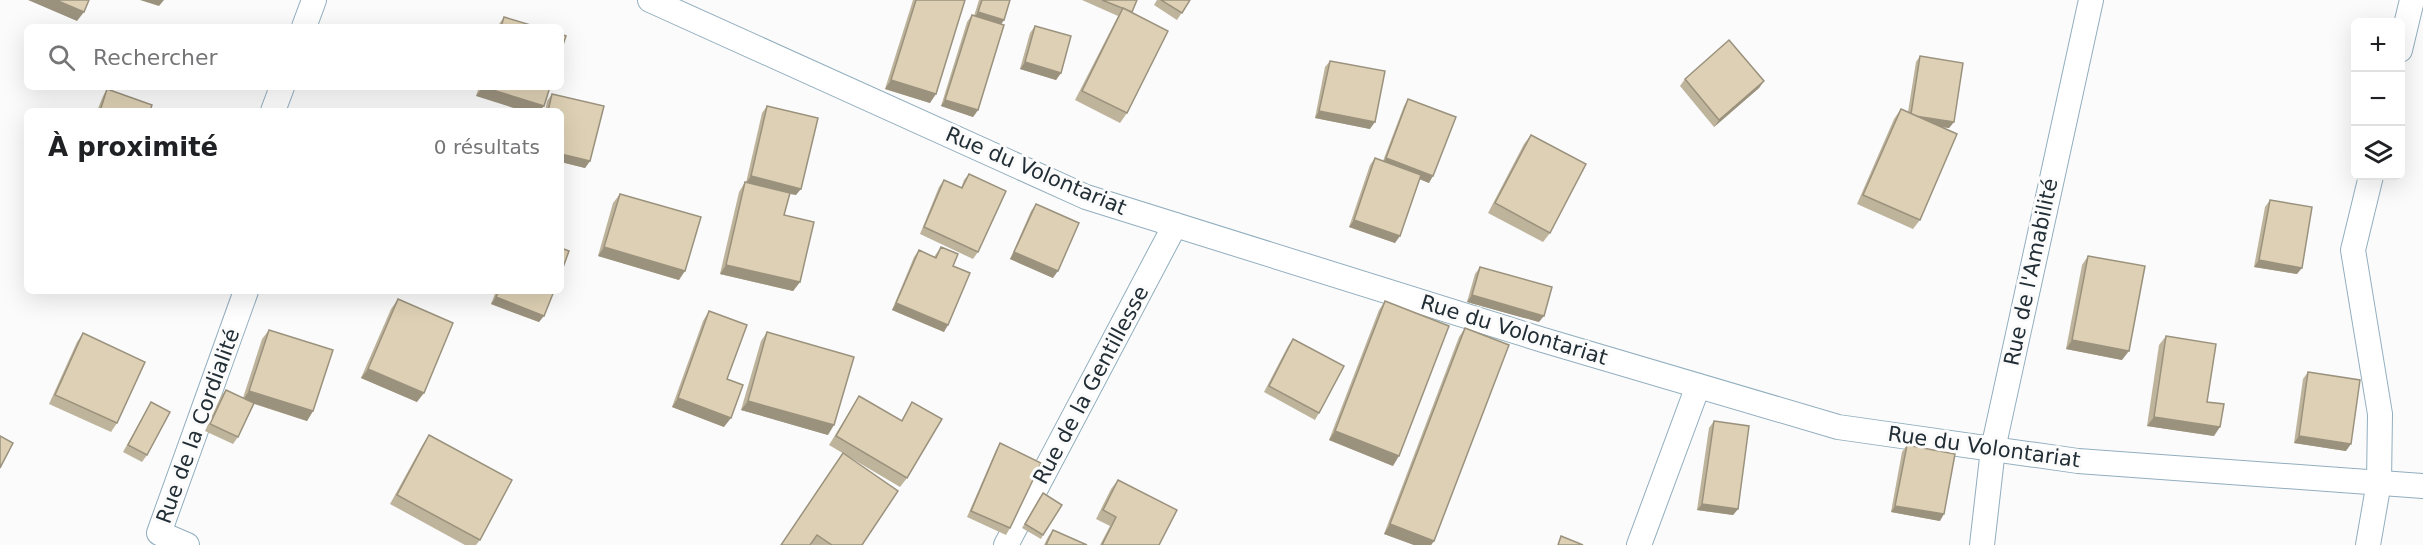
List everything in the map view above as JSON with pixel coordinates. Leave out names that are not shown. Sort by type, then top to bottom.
[{"type":"street","points":[[305,24],[314,0]]},
{"type":"street","name":"Rue du Volontariat","points":[[650,0],[1086,197],[1838,427],[2078,461],[2423,486]]},
{"type":"street","name":"Rue de l'Amabilité","points":[[1982,545],[1993,449],[2091,0]]},
{"type":"street","points":[[2405,29],[2412,0]]},
{"type":"street","points":[[274,108],[281,90]]},
{"type":"street","points":[[2368,545],[2379,482],[2380,414],[2353,250],[2370,180]]},
{"type":"street","name":"Rue de la Gentillesse","points":[[1006,545],[1175,225]]},
{"type":"street","name":"Rue de la Cordialité","points":[[187,545],[159,533],[245,294]]},
{"type":"street","points":[[1639,545],[1698,386]]},
{"type":"building","points":[[56,0],[89,0],[84,12]]},
{"type":"building","points":[[916,0],[965,0],[936,94],[891,80]]},
{"type":"building","points":[[982,0],[1010,0],[1004,20],[978,12]]},
{"type":"building","points":[[1102,0],[1137,0],[1132,12]]},
{"type":"building","points":[[1161,0],[1190,0],[1182,13]]},
{"type":"building","points":[[1123,8],[1168,31],[1127,113],[1082,91]]},
{"type":"building","points":[[972,15],[1004,25],[978,110],[945,100]]},
{"type":"building","points":[[504,17],[527,24],[502,24]]},
{"type":"building","points":[[1035,26],[1071,36],[1061,73],[1025,62]]},
{"type":"building","points":[[1729,40],[1764,81],[1719,120],[1685,79]]},
{"type":"building","points":[[1920,56],[1963,63],[1954,122],[1911,114]]},
{"type":"building","points":[[1330,61],[1385,71],[1375,122],[1319,111]]},
{"type":"building","points":[[107,90],[152,105],[151,108],[101,108]]},
{"type":"building","points":[[493,90],[549,90],[544,106]]},
{"type":"building","points":[[552,94],[604,106],[590,161],[564,155],[564,108],[549,108]]},
{"type":"building","points":[[1408,99],[1456,117],[1433,176],[1386,158]]},
{"type":"building","points":[[767,106],[818,118],[801,189],[751,176]]},
{"type":"building","points":[[1901,109],[1957,134],[1920,220],[1863,195]]},
{"type":"building","points":[[1531,135],[1586,164],[1550,233],[1495,203]]},
{"type":"building","points":[[1375,158],[1421,175],[1400,236],[1354,220]]},
{"type":"building","points":[[969,174],[1006,191],[978,252],[924,227],[944,180],[962,188]]},
{"type":"building","points":[[745,182],[790,193],[784,215],[814,222],[800,282],[726,265]]},
{"type":"building","points":[[620,194],[701,217],[685,271],[604,247]]},
{"type":"building","points":[[2270,200],[2312,207],[2302,268],[2259,260]]},
{"type":"building","points":[[1036,204],[1079,223],[1058,271],[1014,252]]},
{"type":"building","points":[[941,247],[958,254],[953,266],[970,273],[948,325],[896,303],[919,250],[936,258]]},
{"type":"building","points":[[564,249],[569,251],[564,265]]},
{"type":"building","points":[[2088,256],[2145,266],[2129,351],[2072,340]]},
{"type":"building","points":[[1480,267],[1552,287],[1544,316],[1472,295]]},
{"type":"building","points":[[498,294],[553,294],[544,316],[496,297]]},
{"type":"building","points":[[398,299],[453,323],[424,393],[368,369]]},
{"type":"building","points":[[1385,301],[1449,326],[1399,456],[1335,431]]},
{"type":"building","points":[[709,311],[747,325],[727,379],[743,385],[731,418],[678,398]]},
{"type":"building","points":[[1465,328],[1509,345],[1434,541],[1390,524]]},
{"type":"building","points":[[269,330],[333,350],[313,411],[249,391]]},
{"type":"building","points":[[767,332],[854,357],[834,425],[748,401]]},
{"type":"building","points":[[83,333],[145,362],[117,423],[55,395]]},
{"type":"building","points":[[2166,336],[2216,344],[2207,402],[2224,404],[2220,427],[2154,417]]},
{"type":"building","points":[[1293,339],[1344,366],[1319,413],[1269,386]]},
{"type":"building","points":[[2308,372],[2360,380],[2351,444],[2299,436]]},
{"type":"building","points":[[226,390],[254,403],[238,437],[210,424]]},
{"type":"building","points":[[859,396],[902,421],[912,402],[942,419],[907,478],[836,436]]},
{"type":"building","points":[[151,402],[170,412],[147,455],[128,445]]},
{"type":"building","points":[[1714,421],[1749,426],[1738,509],[1702,504]]},
{"type":"building","points":[[429,435],[512,480],[480,540],[397,495]]},
{"type":"building","points":[[0,436],[13,443],[0,468]]},
{"type":"building","points":[[1000,443],[1041,463],[1010,528],[971,511]]},
{"type":"building","points":[[1907,445],[1955,454],[1944,514],[1895,506]]},
{"type":"building","points":[[843,453],[898,491],[862,545],[832,545],[817,535],[810,545],[781,545]]},
{"type":"building","points":[[1118,480],[1177,510],[1159,545],[1102,545],[1116,517],[1103,510]]},
{"type":"building","points":[[1043,493],[1062,505],[1043,535],[1025,524]]},
{"type":"building","points":[[1053,530],[1087,545],[1046,545]]},
{"type":"building","points":[[1561,536],[1583,545],[1558,545]]}]
